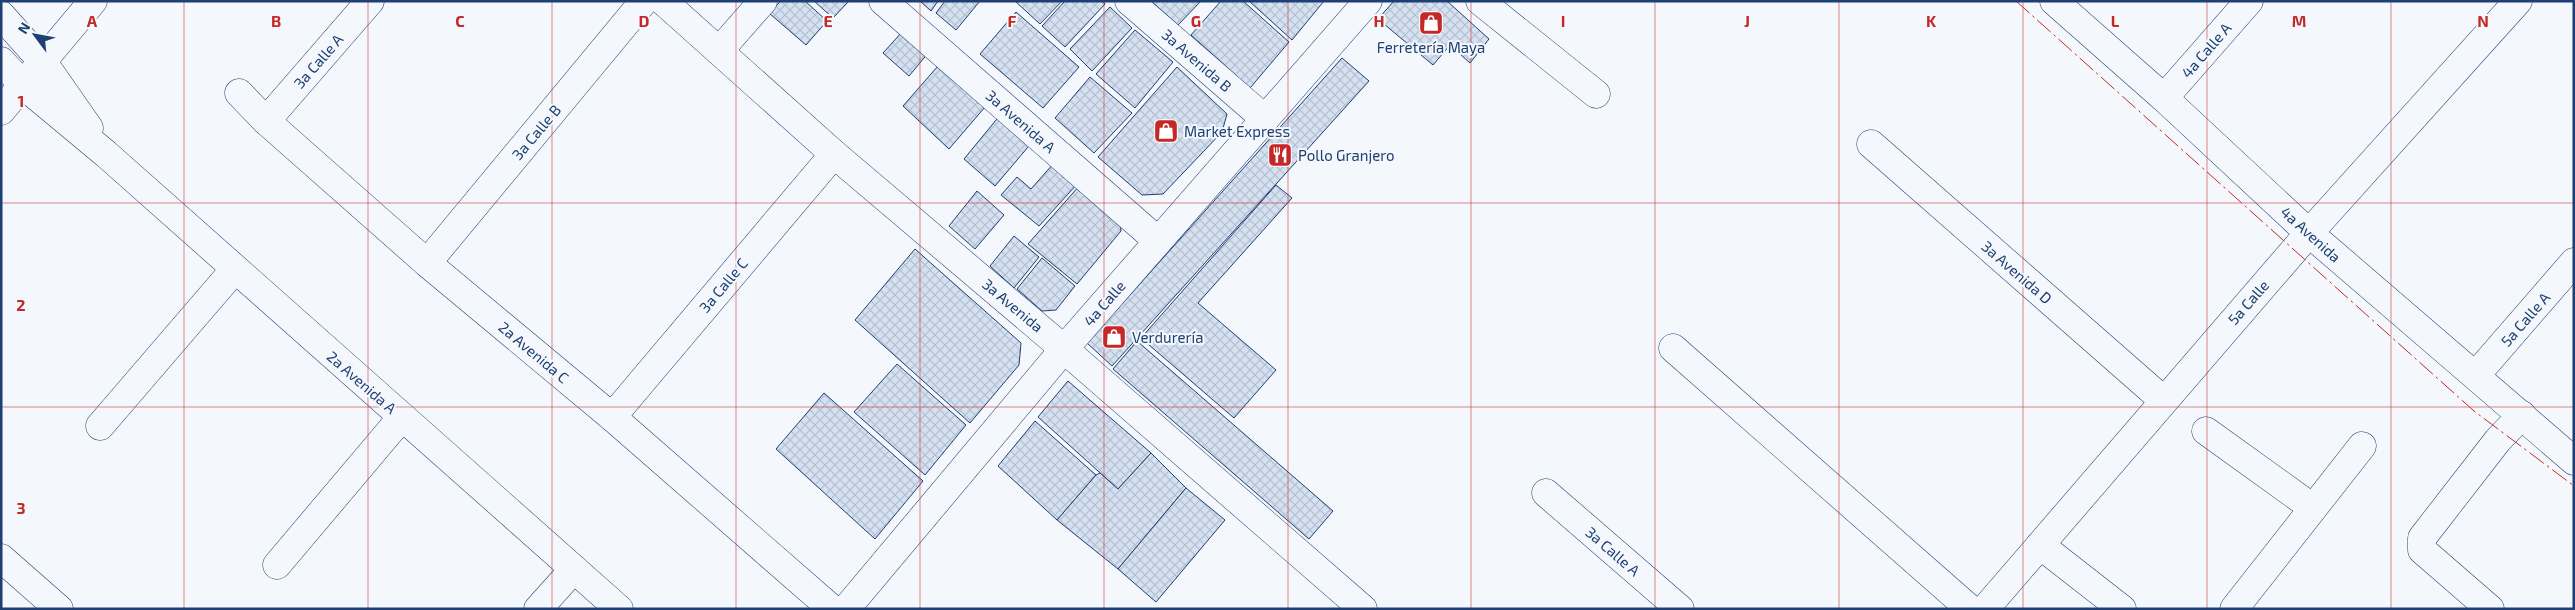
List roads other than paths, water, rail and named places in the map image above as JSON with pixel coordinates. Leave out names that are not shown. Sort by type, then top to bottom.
[{"type":"street","points":[[1,111],[93,1]]},
{"type":"street","name":"3a Calle A","points":[[266,122],[370,1]]},
{"type":"street","name":"3a Calle B","points":[[427,263],[644,1]]},
{"type":"street","name":"3a Avenida","points":[[663,1],[834,154],[1064,349],[1362,609]]},
{"type":"street","points":[[720,50],[763,1]]},
{"type":"street","name":"3a Avenida A","points":[[883,1],[1158,241]]},
{"type":"street","name":"3a Avenida B","points":[[1129,1],[1265,119]]},
{"type":"street","points":[[1480,1],[1596,94]]},
{"type":"street","name":"4a Avenida","points":[[2054,1],[2164,98],[2309,233],[2574,461]]},
{"type":"street","name":"4a Calle A","points":[[2164,98],[2249,1]]},
{"type":"street","name":"5a Calle","points":[[1985,609],[2163,400],[2309,233],[2518,1]]},
{"type":"street","name":"4a Calle","points":[[846,609],[1064,349],[1265,119],[1359,4]]},
{"type":"street","name":"2a Avenida A","points":[[1,15],[43,62],[106,154]]},
{"type":"street","name":"2a Avenida A","points":[[1,61],[23,85],[106,154],[619,609]]},
{"type":"street","name":"2a Avenida C","points":[[239,93],[266,122],[427,263],[612,417],[832,609]]},
{"type":"street","name":"3a Avenida D","points":[[1872,144],[2163,400]]},
{"type":"street","name":"3a Calle C","points":[[612,417],[834,154]]},
{"type":"street","name":"5a Calle A","points":[[2476,375],[2574,262]]},
{"type":"street","points":[[100,426],[235,269]]},
{"type":"street","points":[[1673,348],[1970,609]]},
{"type":"street","points":[[2490,609],[2422,550],[2422,538],[2475,470],[2522,415]]},
{"type":"street","points":[[277,565],[402,417]]},
{"type":"street","points":[[2206,431],[2313,508]]},
{"type":"street","points":[[2234,609],[2362,446]]},
{"type":"street","name":"3a Calle A","points":[[1546,493],[1680,609]]},
{"type":"street","points":[[2040,545],[2122,609]]},
{"type":"street","points":[[1,558],[59,609]]},
{"type":"street","points":[[538,609],[574,569]]},
{"type":"place","name":"Ferretería Maya","points":[[1431,23]]},
{"type":"place","name":"Market Express","points":[[1166,131]]},
{"type":"place","name":"Pollo Granjero","points":[[1280,155]]},
{"type":"place","name":"Verdurería","points":[[1114,337]]}]
